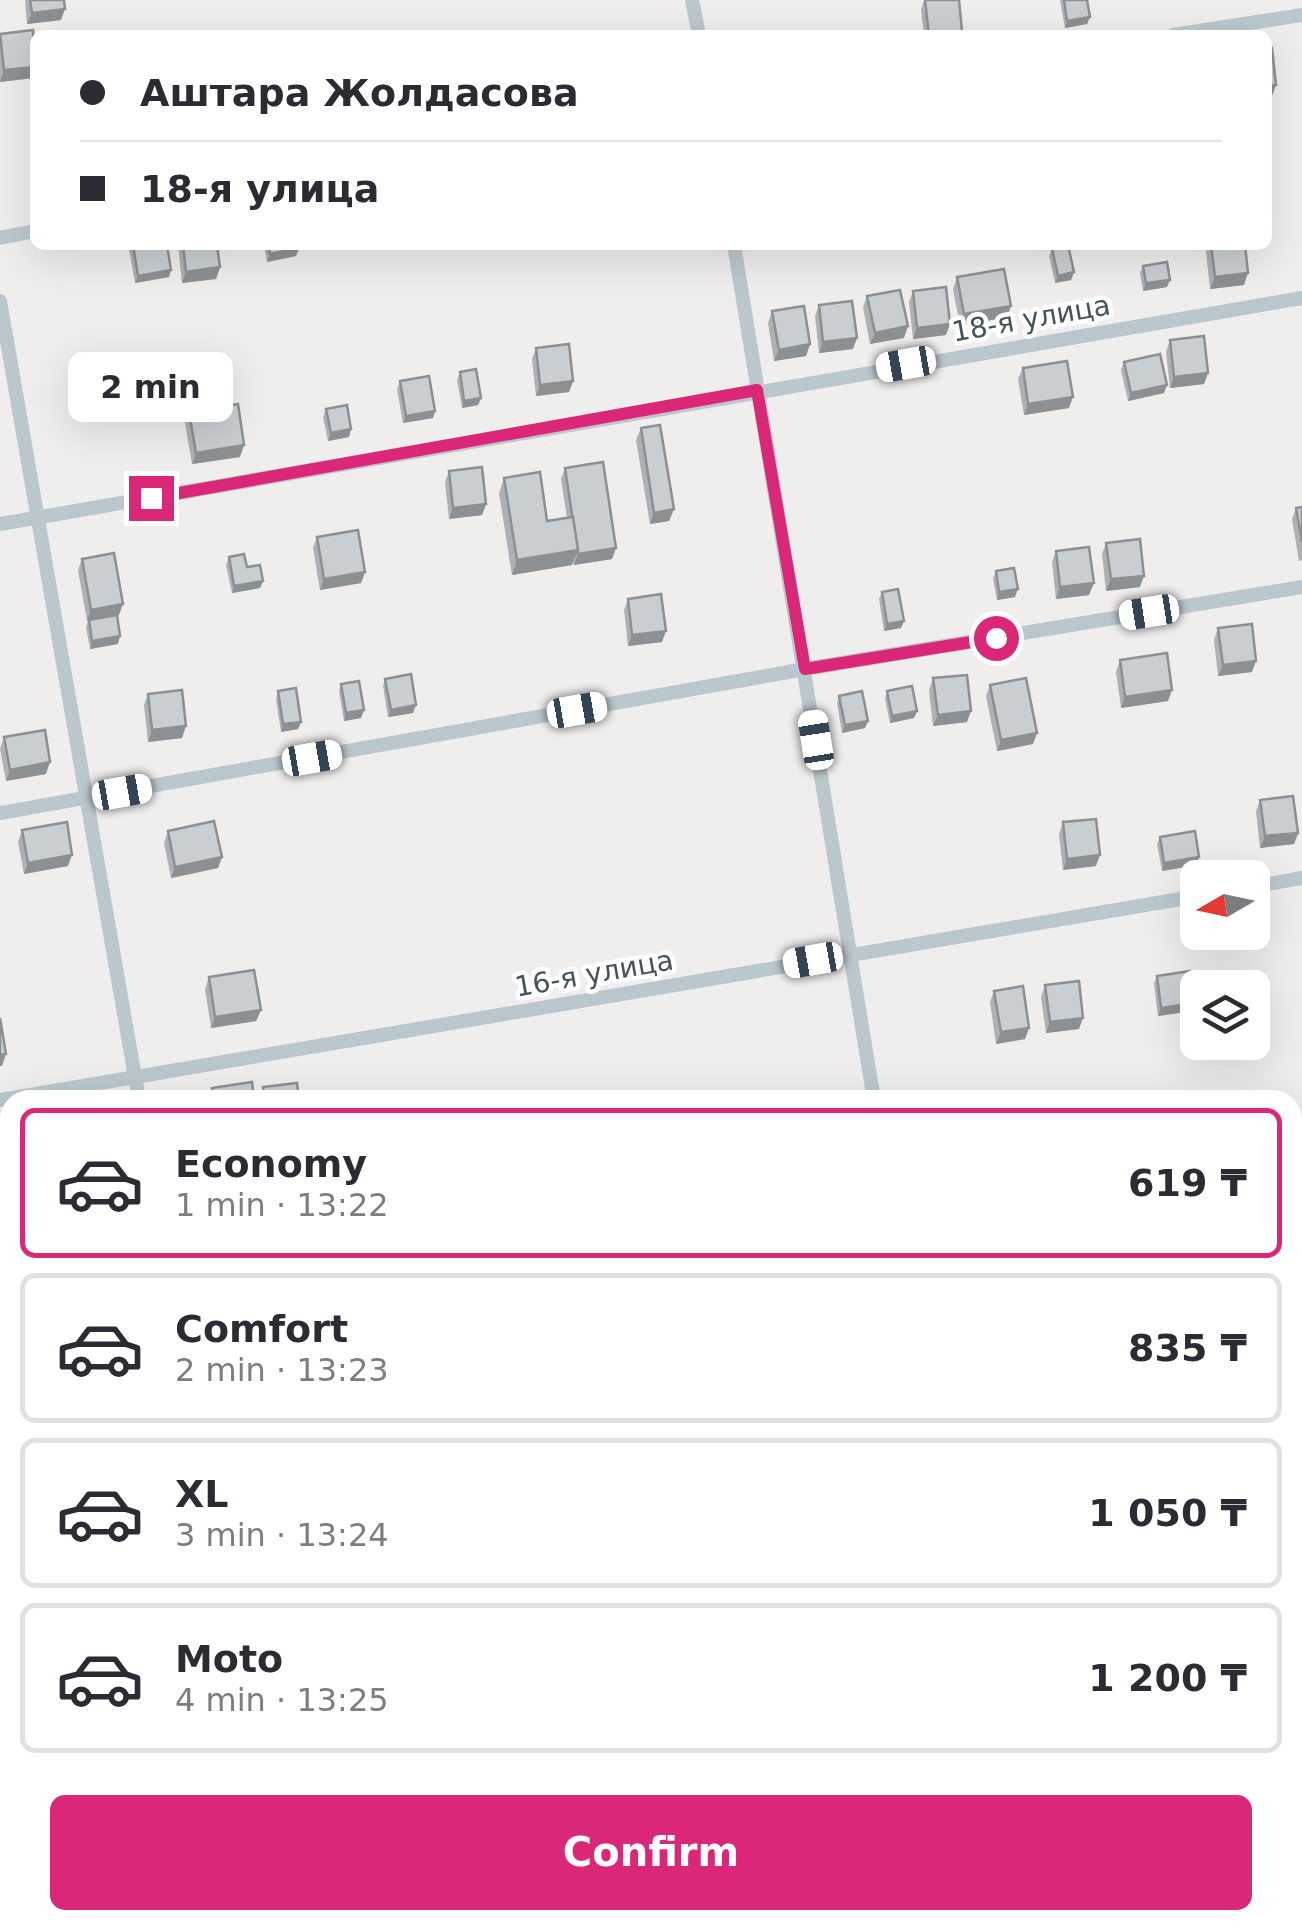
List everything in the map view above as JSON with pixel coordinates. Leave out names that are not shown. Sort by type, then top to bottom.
[{"type":"street","points":[[692,0],[698,30]]},
{"type":"street","points":[[1205,30],[1302,15]]},
{"type":"street","points":[[0,238],[30,232]]},
{"type":"street","points":[[735,250],[872,1090]]},
{"type":"street","name":"18-я улица","points":[[0,524],[1302,298]]},
{"type":"street","points":[[0,301],[137,1090]]},
{"type":"street","points":[[0,813],[805,669],[1302,587]]},
{"type":"street","points":[[1270,883],[1302,878]]},
{"type":"street","name":"16-я улица","points":[[59,1090],[1180,899]]},
{"type":"building","points":[[30,0],[64,0],[65,9],[32,13]]},
{"type":"building","points":[[925,0],[959,0],[962,30],[928,30]]},
{"type":"building","points":[[1064,0],[1087,0],[1090,17],[1067,21]]},
{"type":"building","points":[[30,30],[30,67],[4,70],[0,34]]},
{"type":"building","points":[[1272,48],[1276,85],[1272,86]]},
{"type":"building","points":[[134,250],[168,250],[171,270],[138,276]]},
{"type":"building","points":[[184,250],[218,250],[220,267],[186,272]]},
{"type":"building","points":[[1052,250],[1069,250],[1074,272],[1058,276]]},
{"type":"building","points":[[1212,250],[1246,250],[1248,273],[1215,277]]},
{"type":"building","points":[[1167,262],[1170,280],[1146,283],[1143,266]]},
{"type":"building","points":[[1004,269],[1011,306],[964,314],[957,277]]},
{"type":"building","points":[[946,287],[950,324],[917,328],[913,291]]},
{"type":"building","points":[[900,290],[908,326],[875,333],[867,296]]},
{"type":"building","points":[[852,301],[857,338],[823,342],[819,305]]},
{"type":"building","points":[[804,306],[810,344],[779,350],[772,311]]},
{"type":"building","points":[[1204,336],[1208,373],[1174,377],[1170,340]]},
{"type":"building","points":[[569,344],[573,381],[540,385],[536,348]]},
{"type":"building","points":[[1160,354],[1167,385],[1131,393],[1124,362]]},
{"type":"building","points":[[1067,361],[1073,397],[1028,404],[1023,368]]},
{"type":"building","points":[[476,369],[481,398],[464,401],[460,372]]},
{"type":"building","points":[[429,376],[435,411],[406,416],[400,381]]},
{"type":"building","points":[[238,404],[244,445],[196,453],[189,412]]},
{"type":"building","points":[[347,405],[351,429],[331,433],[326,409]]},
{"type":"building","points":[[660,425],[674,509],[654,513],[641,428]]},
{"type":"building","points":[[603,462],[616,548],[578,554],[565,468]]},
{"type":"building","points":[[482,467],[486,504],[453,508],[449,471]]},
{"type":"building","points":[[540,472],[547,521],[573,517],[578,550],[517,560],[504,478]]},
{"type":"building","points":[[1302,507],[1302,542],[1296,508]]},
{"type":"building","points":[[358,530],[365,572],[324,579],[317,537]]},
{"type":"building","points":[[1140,539],[1144,576],[1111,579],[1106,543]]},
{"type":"building","points":[[1089,547],[1094,583],[1060,587],[1056,551]]},
{"type":"building","points":[[114,553],[123,604],[91,610],[82,559]]},
{"type":"building","points":[[244,554],[247,567],[260,565],[263,581],[234,586],[229,557]]},
{"type":"building","points":[[1014,568],[1018,589],[999,592],[996,571]]},
{"type":"building","points":[[898,589],[904,621],[887,624],[882,592]]},
{"type":"building","points":[[661,594],[666,631],[632,635],[628,599]]},
{"type":"building","points":[[117,615],[120,636],[92,641],[89,620]]},
{"type":"building","points":[[1252,624],[1256,661],[1223,665],[1218,628]]},
{"type":"building","points":[[1167,653],[1172,690],[1125,697],[1120,660]]},
{"type":"building","points":[[411,674],[416,705],[391,710],[385,679]]},
{"type":"building","points":[[967,675],[971,711],[938,715],[933,678]]},
{"type":"building","points":[[1026,678],[1037,733],[1001,740],[990,685]]},
{"type":"building","points":[[359,681],[364,710],[346,713],[341,684]]},
{"type":"building","points":[[912,686],[917,711],[892,716],[887,691]]},
{"type":"building","points":[[296,688],[301,722],[283,724],[278,691]]},
{"type":"building","points":[[182,690],[186,726],[152,730],[148,694]]},
{"type":"building","points":[[862,691],[868,721],[845,725],[839,696]]},
{"type":"building","points":[[45,730],[50,762],[10,770],[4,737]]},
{"type":"building","points":[[1293,796],[1298,833],[1265,836],[1260,800]]},
{"type":"building","points":[[1096,819],[1100,855],[1067,859],[1063,822]]},
{"type":"building","points":[[214,821],[222,857],[175,867],[168,831]]},
{"type":"building","points":[[67,822],[72,855],[28,863],[22,830]]},
{"type":"building","points":[[1195,831],[1199,857],[1164,863],[1160,837]]},
{"type":"building","points":[[254,970],[261,1010],[215,1017],[209,977]]},
{"type":"building","points":[[1180,973],[1180,1005],[1161,1008],[1157,976]]},
{"type":"building","points":[[1079,981],[1083,1018],[1050,1022],[1045,985]]},
{"type":"building","points":[[1023,986],[1029,1028],[1001,1032],[994,991]]},
{"type":"building","points":[[0,1018],[6,1054],[0,1055]]},
{"type":"building","points":[[252,1082],[253,1090],[212,1090]]},
{"type":"building","points":[[297,1083],[298,1090],[263,1090],[263,1087]]},
{"type":"route","points":[[151,498],[757,390],[805,669],[996,638]]}]
